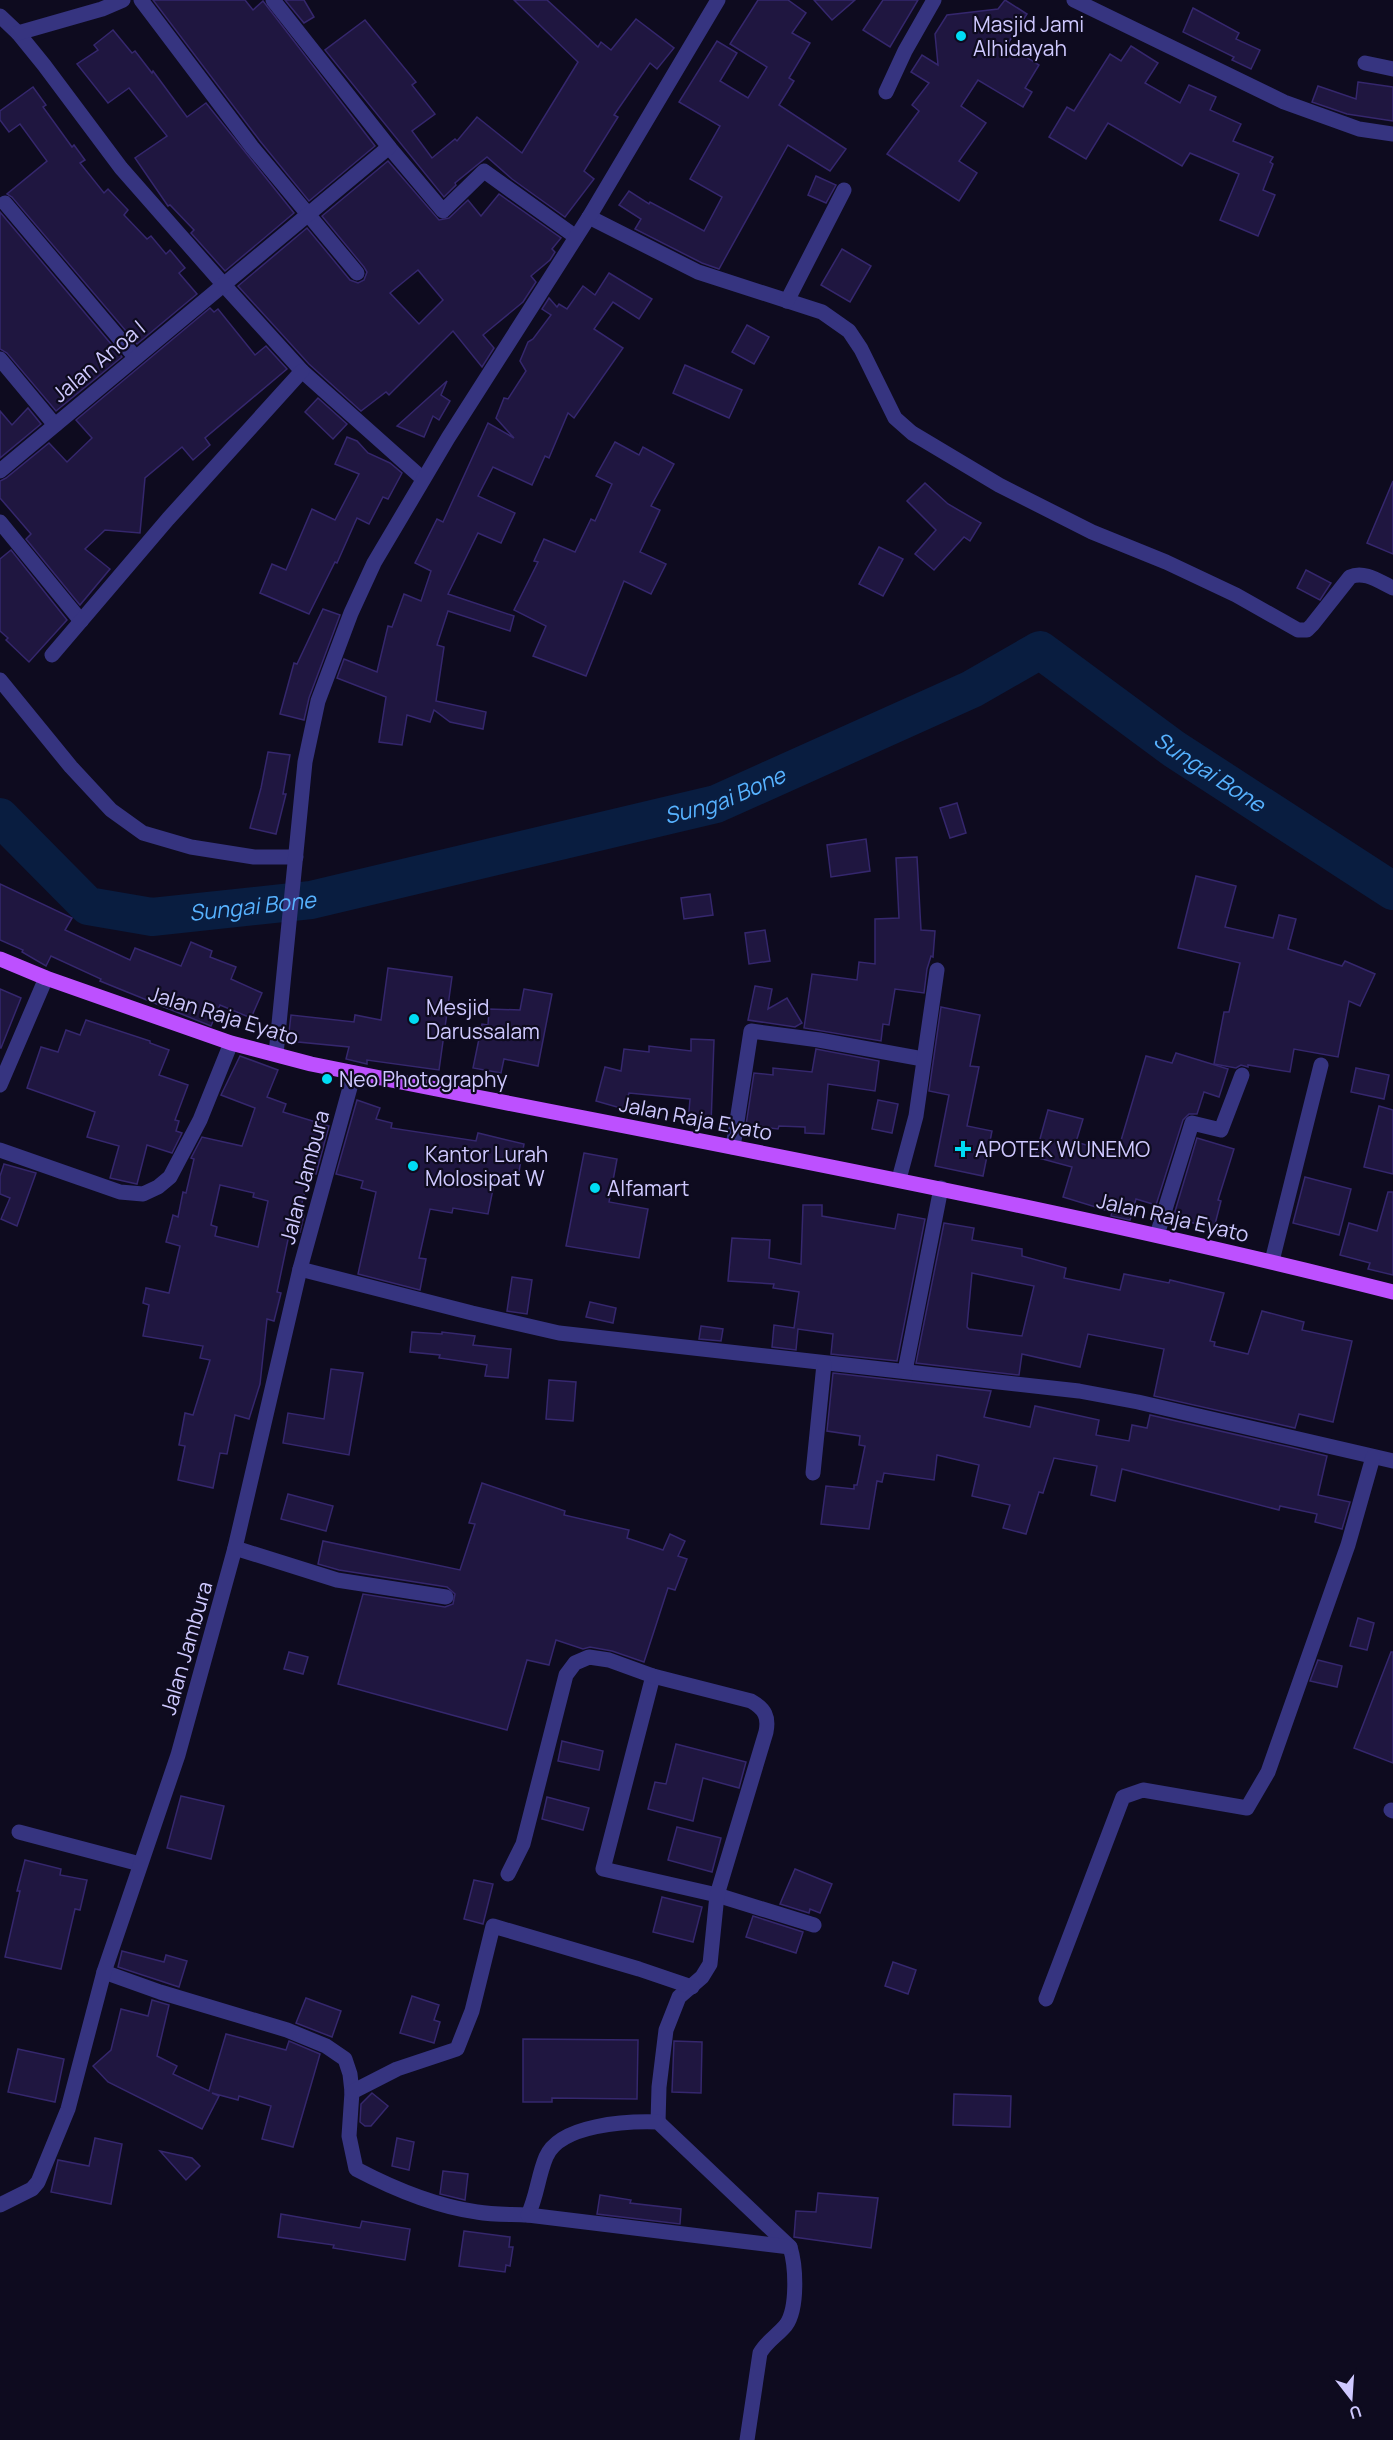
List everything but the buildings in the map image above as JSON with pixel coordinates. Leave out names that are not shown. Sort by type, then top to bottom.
[{"type":"main road","name":"Jalan Raja Eyato","points":[[0,959],[46,978],[231,1043],[354,1073],[899,1179],[1272,1261],[1393,1292]]},
{"type":"street","points":[[18,33],[102,9],[123,0]]},
{"type":"street","points":[[141,0],[252,147],[357,273]]},
{"type":"street","points":[[273,0],[389,147],[443,211],[484,171],[576,237]]},
{"type":"street","points":[[276,1054],[305,762],[318,701],[333,657],[374,563],[423,479],[589,217],[718,0]]},
{"type":"street","points":[[886,92],[905,51],[934,0]]},
{"type":"street","points":[[1074,0],[1284,102],[1359,129],[1393,134]]},
{"type":"street","points":[[0,16],[18,33],[73,102],[121,168],[302,371],[423,479]]},
{"type":"street","points":[[1365,63],[1393,69]]},
{"type":"street","name":"Jalan Anoa I","points":[[0,471],[389,147]]},
{"type":"street","points":[[787,301],[844,190]]},
{"type":"street","points":[[5,202],[135,357]]},
{"type":"street","points":[[589,217],[698,272],[822,312],[849,331],[861,349],[895,418],[912,433],[999,485],[1092,532],[1236,594],[1298,630],[1307,630],[1350,577],[1356,574],[1363,574],[1393,588]]},
{"type":"street","points":[[0,358],[55,425]]},
{"type":"street","points":[[52,655],[168,519],[302,371]]},
{"type":"street","points":[[0,522],[81,621]]},
{"type":"street","points":[[0,680],[111,810],[143,833],[191,847],[254,857],[295,860]]},
{"type":"street","points":[[899,1179],[916,1116],[937,970]]},
{"type":"street","points":[[0,1085],[46,978]]},
{"type":"street","points":[[733,1146],[751,1031],[819,1040],[923,1059]]},
{"type":"street","points":[[0,1150],[120,1192],[143,1194],[158,1187],[170,1177],[200,1120],[231,1043]]},
{"type":"street","points":[[1272,1261],[1321,1065]]},
{"type":"street","name":"Jalan Jambura","points":[[0,2205],[32,2189],[38,2182],[68,2109],[104,1972],[178,1755],[235,1548],[300,1269],[354,1073]]},
{"type":"street","points":[[1157,1235],[1192,1124],[1221,1130],[1242,1075]]},
{"type":"street","points":[[905,1371],[941,1188]]},
{"type":"street","points":[[300,1269],[560,1333],[1079,1391],[1138,1402],[1393,1461]]},
{"type":"street","points":[[813,1473],[824,1364]]},
{"type":"street","points":[[1046,1999],[1123,1797],[1143,1790],[1247,1808],[1272,1761],[1348,1545],[1373,1457]]},
{"type":"street","points":[[235,1548],[337,1580],[446,1598]]},
{"type":"street","points":[[508,1874],[523,1844],[566,1675],[575,1663],[589,1657],[609,1660],[653,1676],[751,1701],[763,1710],[768,1722],[717,1895],[710,1964],[692,1987],[679,1997],[666,2030],[659,2087],[658,2122]]},
{"type":"street","points":[[653,1676],[603,1869],[717,1895],[813,1925]]},
{"type":"street","points":[[19,1832],[140,1864]]},
{"type":"street","points":[[352,2092],[397,2069],[457,2049],[472,2011],[493,1926],[692,1987]]},
{"type":"street","points":[[104,1972],[160,1992],[287,2030],[326,2046],[345,2059],[352,2092],[349,2136],[356,2169],[396,2190],[439,2204],[477,2212],[528,2215],[790,2247]]},
{"type":"street","points":[[528,2215],[535,2201],[546,2156],[554,2146],[587,2128],[658,2122],[790,2247],[794,2259],[793,2307],[785,2326],[760,2353],[747,2440]]},
{"type":"waterway","name":"Sungai Bone","points":[[0,817],[88,906],[152,917],[311,900],[716,804],[972,689],[1040,650],[1174,749],[1393,891]]},
{"type":"place","name":"Masjid Jami Alhidayah","points":[[961,36]]},
{"type":"place","name":"Mesjid Darussalam","points":[[414,1019]]},
{"type":"place","name":"Neo Photography","points":[[327,1079]]},
{"type":"place","name":"APOTEK WUNEMO","points":[[963,1149]]},
{"type":"place","name":"Kantor Lurah Molosipat W","points":[[413,1166]]},
{"type":"place","name":"Alfamart","points":[[595,1188]]}]
